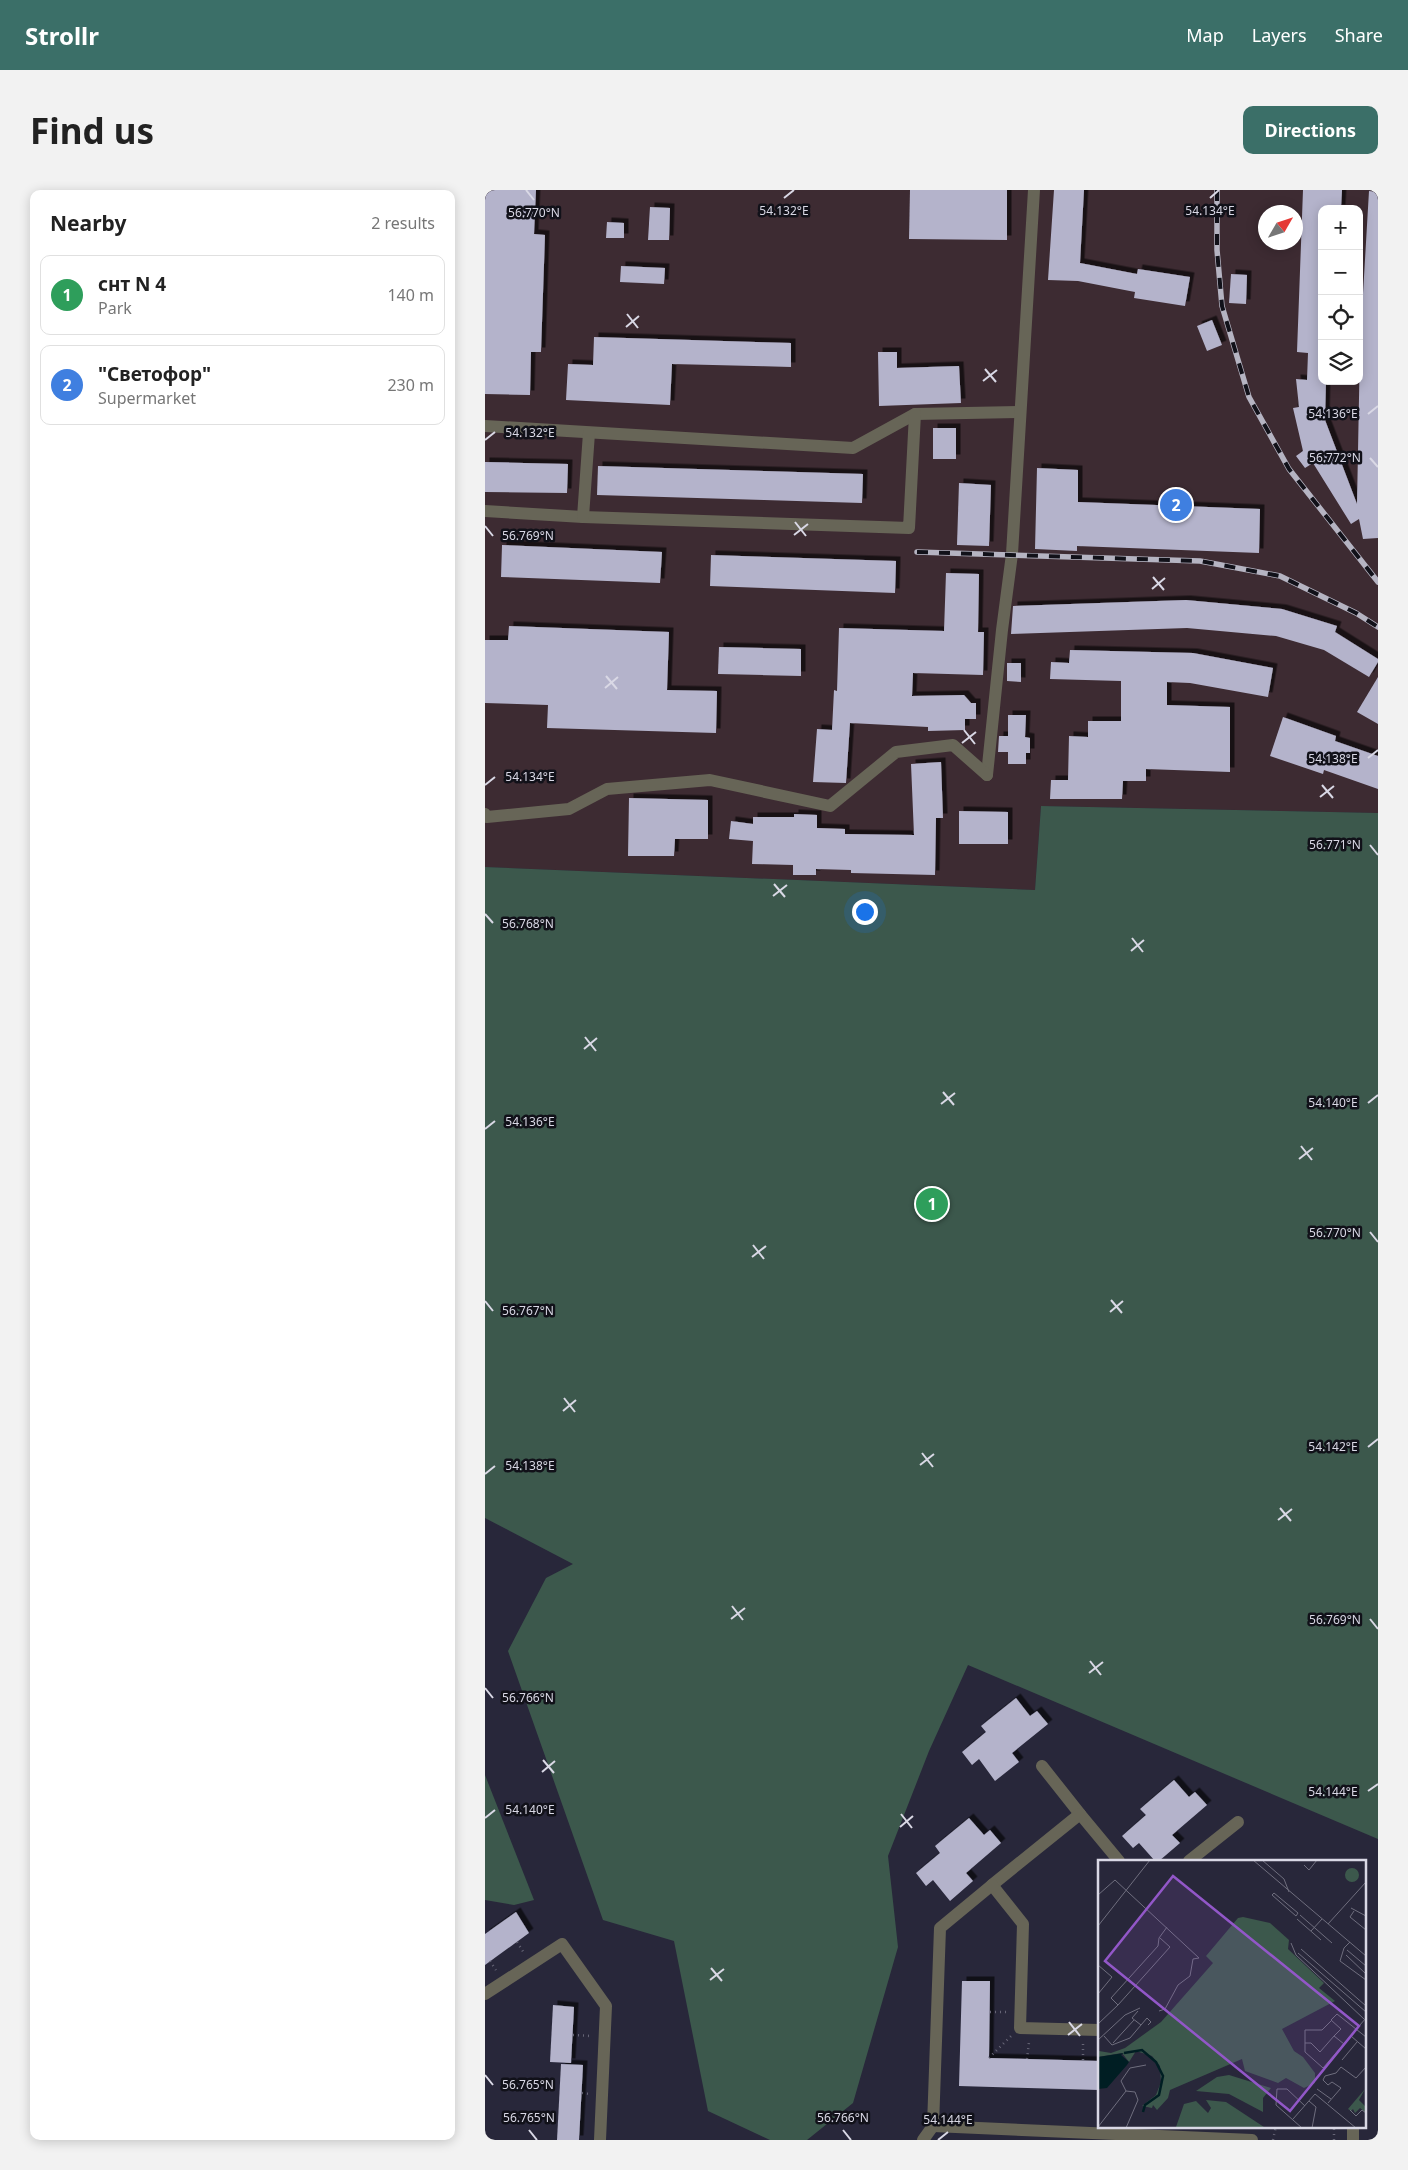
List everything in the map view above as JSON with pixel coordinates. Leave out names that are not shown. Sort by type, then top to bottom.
[{"type":"lane","points":[[485,814],[487,817],[569,809],[607,789],[710,780],[830,806],[896,752],[953,745],[987,775],[1012,554],[1034,190]]},
{"type":"lane","points":[[485,426],[853,448],[915,414],[1020,412]]},
{"type":"lane","points":[[485,511],[583,517],[909,528],[915,414]]},
{"type":"lane","points":[[583,517],[589,433]]},
{"type":"lane","points":[[1042,1766],[1118,1860]]},
{"type":"lane","points":[[923,2140],[933,2126],[940,1928],[1080,1814]]},
{"type":"lane","points":[[1190,1860],[1238,1822]]},
{"type":"lane","points":[[992,1885],[1023,1924],[1020,2012],[1025,2028],[1098,2030]]},
{"type":"lane","points":[[485,1994],[562,1944],[606,2006],[600,2140]]},
{"type":"lane","points":[[933,2126],[1186,2131],[1252,2140]]},
{"type":"path","points":[[990,2012],[1020,2012]]},
{"type":"path","points":[[989,2058],[1025,2028]]},
{"type":"path","points":[[1025,2028],[1027,2059]]},
{"type":"path","points":[[1083,2030],[1083,2060]]},
{"type":"path","points":[[573,2035],[605,2036]]},
{"type":"shaded area","points":[[485,190],[1378,190],[1378,813],[1041,806],[1035,890],[485,867]]},
{"type":"green space","points":[[1041,806],[1378,813],[1378,1839],[968,1665],[929,1751],[888,1856],[898,1947],[853,2103],[807,2140],[770,2140],[708,2111],[674,1941],[603,1920],[508,1651],[546,1578],[573,1564],[485,1518],[485,867],[1035,890]]},
{"type":"green space","points":[[485,1775],[534,1900],[514,1905],[485,1900]]},
{"type":"building","points":[[485,190],[536,190],[534,234],[545,235],[541,352],[531,352],[530,395],[485,394]]},
{"type":"building","points":[[910,190],[1007,190],[1007,240],[909,239]]},
{"type":"building","points":[[1054,190],[1084,190],[1080,263],[1137,274],[1138,269],[1190,277],[1185,306],[1134,298],[1135,292],[1078,281],[1048,280]]},
{"type":"building","points":[[1303,190],[1342,190],[1341,205],[1318,205],[1318,385],[1326,385],[1325,420],[1357,504],[1359,385],[1363,385],[1363,294],[1369,191],[1378,192],[1378,538],[1363,539],[1359,519],[1351,524],[1313,463],[1305,468],[1296,456],[1303,451],[1293,408],[1299,407],[1296,379],[1307,380],[1308,353],[1297,352],[1301,250],[1303,250]]},
{"type":"building","points":[[650,207],[670,208],[669,240],[648,240]]},
{"type":"building","points":[[607,222],[624,223],[624,238],[606,238]]},
{"type":"building","points":[[621,266],[665,268],[664,284],[620,282]]},
{"type":"building","points":[[1231,274],[1247,275],[1246,304],[1229,303]]},
{"type":"building","points":[[1212,320],[1222,345],[1207,351],[1197,326]]},
{"type":"building","points":[[594,337],[791,343],[791,367],[672,364],[670,405],[566,400],[568,364],[593,365]]},
{"type":"building","points":[[878,352],[897,352],[897,368],[959,366],[961,403],[879,406]]},
{"type":"building","points":[[933,428],[956,428],[956,459],[933,459]]},
{"type":"building","points":[[485,462],[568,464],[567,493],[485,492]]},
{"type":"building","points":[[598,466],[863,474],[862,503],[597,495]]},
{"type":"building","points":[[1037,468],[1078,470],[1078,502],[1260,509],[1259,553],[1077,546],[1077,551],[1035,549]]},
{"type":"building","points":[[959,483],[991,485],[989,546],[957,545]]},
{"type":"building","points":[[502,545],[662,552],[660,583],[501,577]]},
{"type":"building","points":[[711,555],[896,561],[895,593],[710,586]]},
{"type":"building","points":[[946,573],[979,574],[978,632],[984,632],[983,675],[913,673],[912,696],[964,695],[971,703],[976,703],[976,719],[965,719],[965,730],[928,731],[928,727],[850,723],[846,783],[813,782],[817,729],[832,730],[834,690],[837,691],[839,628],[944,631]]},
{"type":"building","points":[[1186,600],[1282,609],[1337,626],[1335,632],[1378,659],[1378,662],[1369,677],[1324,650],[1276,636],[1187,628],[1011,634],[1013,606]]},
{"type":"building","points":[[509,626],[669,632],[667,690],[717,691],[716,733],[547,728],[548,705],[485,703],[485,640],[508,640]]},
{"type":"building","points":[[719,647],[801,649],[801,676],[718,674]]},
{"type":"building","points":[[1070,650],[1193,653],[1273,668],[1268,697],[1190,683],[1167,682],[1167,705],[1230,707],[1230,772],[1146,769],[1146,781],[1123,781],[1122,799],[1050,799],[1051,780],[1068,780],[1069,736],[1088,737],[1088,721],[1121,721],[1121,681],[1050,679],[1051,662],[1069,663]]},
{"type":"building","points":[[1007,663],[1021,663],[1021,682],[1007,681]]},
{"type":"building","points":[[1378,677],[1378,724],[1357,712]]},
{"type":"building","points":[[1008,715],[1026,715],[1025,737],[1030,738],[1030,753],[1026,753],[1026,764],[1008,764],[1008,752],[998,752],[999,736],[1008,736]]},
{"type":"building","points":[[1283,717],[1336,736],[1335,741],[1378,756],[1378,789],[1324,770],[1323,774],[1270,756]]},
{"type":"building","points":[[941,762],[943,818],[936,818],[935,875],[851,873],[851,870],[816,869],[816,875],[793,875],[793,865],[752,864],[753,841],[729,839],[731,821],[753,824],[753,817],[794,817],[794,814],[817,815],[817,828],[845,829],[845,834],[914,835],[911,764]]},
{"type":"building","points":[[629,798],[708,800],[708,839],[675,839],[674,856],[628,856]]},
{"type":"building","points":[[959,811],[1008,812],[1008,844],[959,844]]},
{"type":"building","points":[[1016,1698],[1030,1716],[1037,1711],[1048,1724],[1012,1753],[1019,1762],[995,1781],[979,1759],[972,1765],[962,1752],[986,1732],[981,1726]]},
{"type":"building","points":[[1174,1780],[1189,1797],[1195,1792],[1207,1805],[1172,1835],[1180,1843],[1160,1860],[1154,1860],[1139,1843],[1133,1848],[1122,1836],[1146,1815],[1140,1809]]},
{"type":"building","points":[[969,1818],[984,1835],[990,1830],[1001,1843],[966,1873],[973,1881],[950,1901],[933,1880],[926,1886],[916,1873],[940,1853],[935,1846]]},
{"type":"building","points":[[516,1912],[529,1933],[485,1965],[485,1934]]},
{"type":"building","points":[[962,1981],[990,1981],[989,2058],[1098,2061],[1098,2090],[959,2086]]},
{"type":"building","points":[[553,2005],[574,2007],[571,2063],[550,2062]]},
{"type":"building","points":[[561,2064],[583,2065],[579,2140],[557,2140]]},
{"type":"railway","points":[[1217,190],[1217,250],[1222,306],[1249,397],[1289,469],[1378,582]]},
{"type":"railway","points":[[917,552],[1200,561],[1280,576],[1356,613],[1378,627]]},
{"type":"place","name":"\"Светофор\"","points":[[1176,505]]},
{"type":"place","name":"снт N 4","points":[[932,1204]]}]
